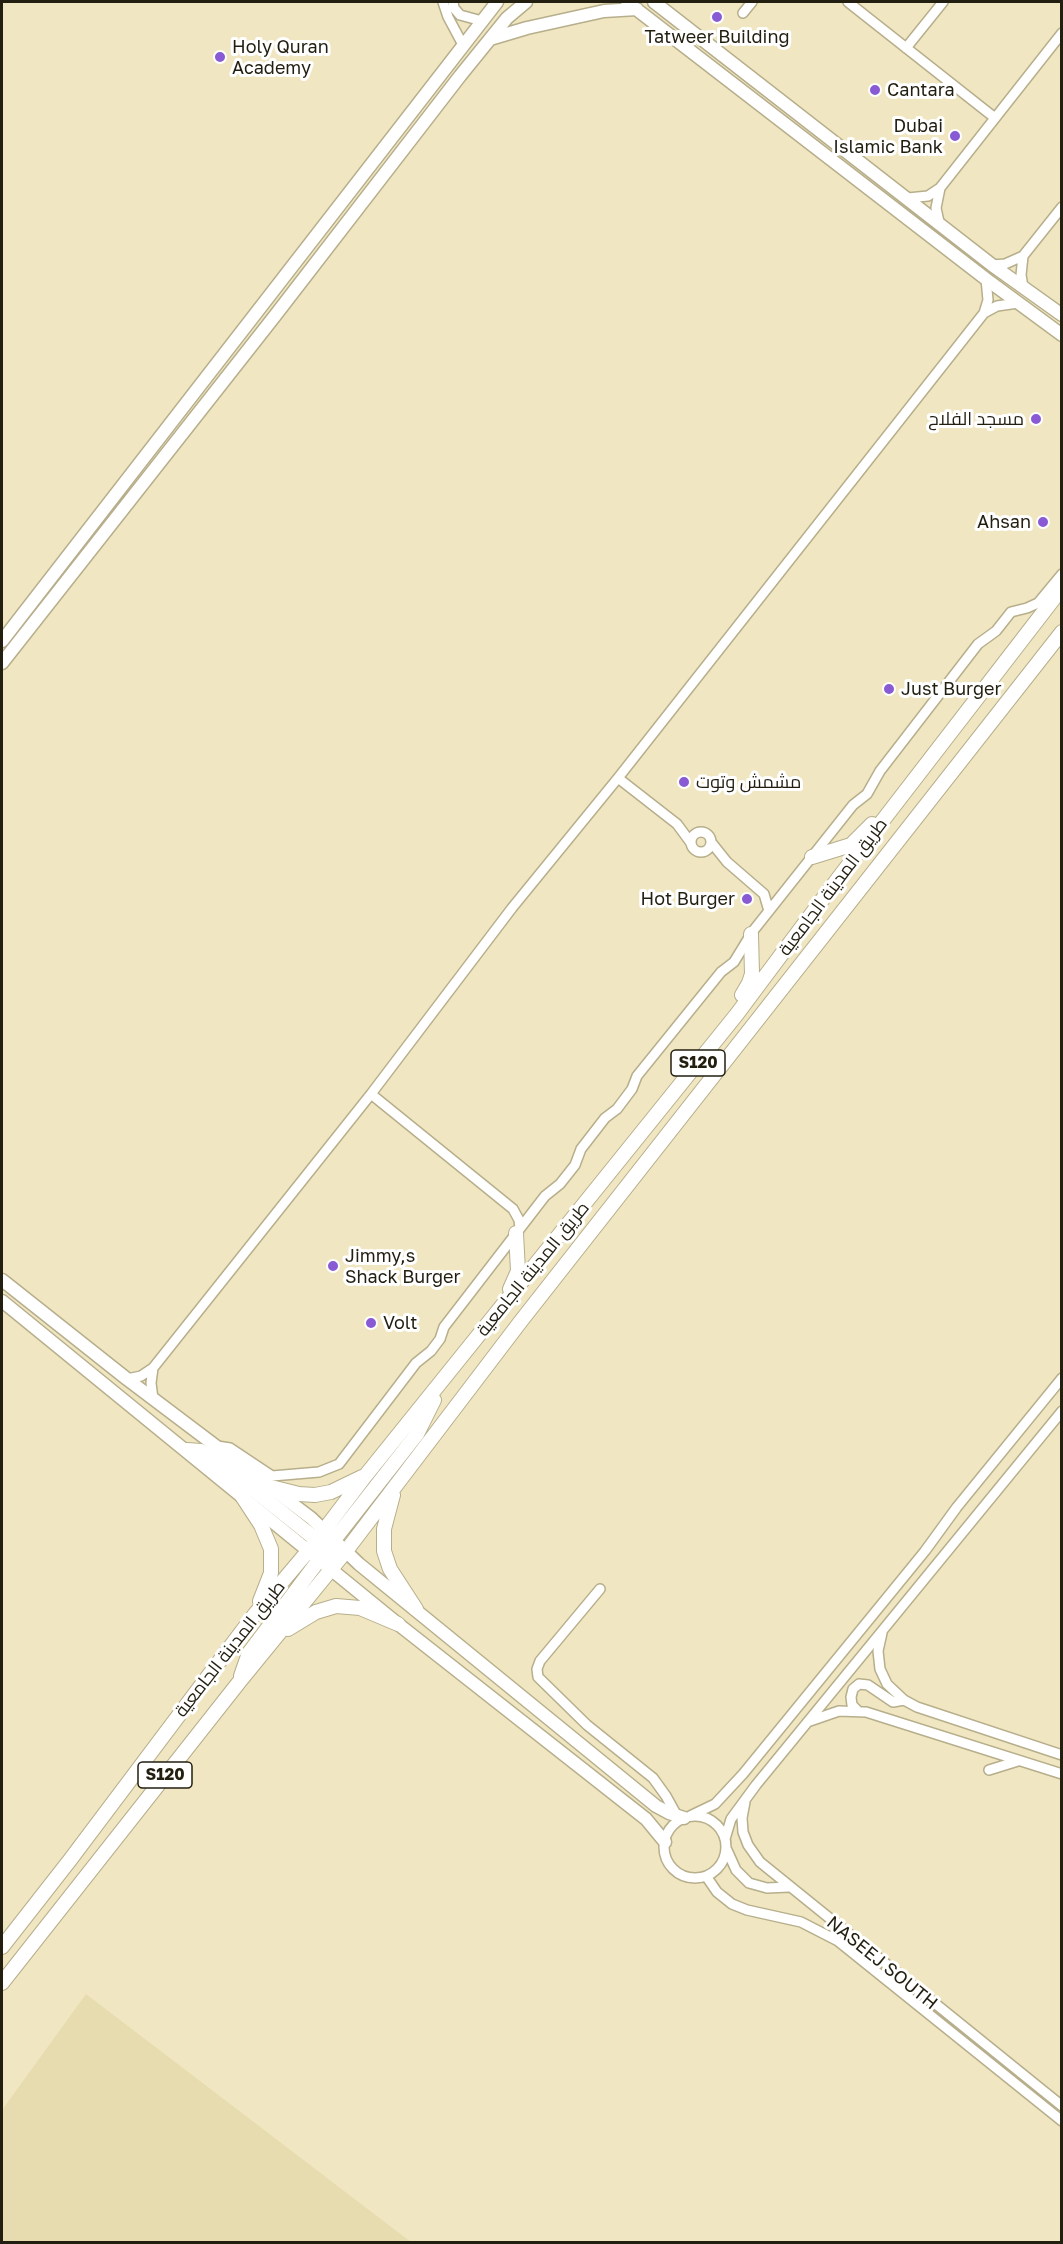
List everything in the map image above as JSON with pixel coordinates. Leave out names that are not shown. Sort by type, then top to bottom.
[{"type":"main road","points":[[2,663],[489,40],[507,18],[525,2]]},
{"type":"main road","points":[[627,2],[1062,335]]},
{"type":"main road","points":[[654,2],[992,265],[1062,315]]},
{"type":"main road","points":[[2,641],[493,5]]},
{"type":"main road","points":[[489,40],[527,28],[604,10],[638,9]]},
{"type":"main road","name":"طريق المدينة الجامعية","points":[[2,1983],[240,1680],[332,1569],[326,1546],[366,1474],[437,1390],[737,1014],[840,876],[1062,588]]},
{"type":"main road","name":"طريق المدينة الجامعية","points":[[2,1947],[255,1614],[326,1546],[396,1485],[1062,632]]},
{"type":"main road","points":[[812,857],[847,847],[869,826],[886,819]]},
{"type":"main road","points":[[737,1014],[739,1003],[752,974],[751,934]]},
{"type":"main road","points":[[503,1306],[518,1271],[518,1231]]},
{"type":"main road","points":[[2,1280],[127,1379],[271,1487],[326,1546],[332,1569],[398,1624],[646,1819],[664,1842]]},
{"type":"main road","points":[[2,1301],[242,1496],[326,1546]]},
{"type":"main road","points":[[240,1680],[249,1653],[326,1546],[417,1434],[429,1414],[437,1390]]},
{"type":"main road","points":[[187,1450],[201,1451],[215,1459],[326,1546],[416,1609],[656,1806],[684,1816]]},
{"type":"main road","points":[[271,1487],[299,1494],[315,1495],[331,1492],[366,1474]]},
{"type":"main road","points":[[396,1485],[384,1529],[384,1551],[390,1569],[416,1609]]},
{"type":"main road","points":[[242,1496],[266,1534],[272,1557],[269,1580],[255,1614]]},
{"type":"main road","points":[[281,1633],[316,1612],[336,1606],[360,1608],[398,1624]]},
{"type":"street","points":[[443,2],[463,45]]},
{"type":"street","points":[[453,2],[454,8],[460,15],[482,21]]},
{"type":"street","points":[[743,12],[752,2]]},
{"type":"street","points":[[848,2],[994,118]]},
{"type":"street","points":[[906,48],[943,2]]},
{"type":"street","points":[[908,198],[928,196],[940,188],[1062,33]]},
{"type":"street","points":[[939,222],[936,208],[940,188]]},
{"type":"street","points":[[992,265],[1005,264],[1023,256],[1062,207]]},
{"type":"street","points":[[1023,256],[1021,274],[1023,287]]},
{"type":"street","points":[[127,1379],[141,1376],[153,1368],[371,1094],[512,908],[618,778],[984,313],[988,300],[987,279]]},
{"type":"street","points":[[984,313],[996,306],[1018,303]]},
{"type":"street","points":[[217,1446],[230,1448],[272,1476],[319,1472],[333,1468],[350,1452],[416,1363],[431,1351],[440,1339],[444,1327],[535,1209],[575,1165],[581,1149],[605,1118],[617,1109],[632,1089],[637,1076],[718,975],[734,962],[751,934],[853,805],[867,794],[882,768],[978,644],[996,631],[1011,612],[1028,608],[1041,600],[1062,574]]},
{"type":"street","points":[[618,778],[677,824],[695,850],[705,851],[728,862]]},
{"type":"street","points":[[677,824],[707,834],[728,862],[758,888],[766,898],[769,911]]},
{"type":"street","points":[[692,843],[693,836],[700,832]]},
{"type":"street","points":[[705,851],[710,848],[711,842]]},
{"type":"street","points":[[758,888],[771,892],[784,891]]},
{"type":"street","points":[[371,1094],[508,1206],[518,1216],[518,1231]]},
{"type":"street","points":[[508,1206],[535,1209]]},
{"type":"street","points":[[153,1368],[151,1383],[153,1398]]},
{"type":"street","points":[[726,1849],[718,1868],[706,1876],[693,1878],[675,1871],[665,1855],[664,1842],[673,1825],[684,1816],[709,1808],[721,1800],[925,1551],[957,1507],[1062,1378]]},
{"type":"street","points":[[789,1887],[767,1888],[749,1883],[736,1870],[726,1849],[725,1839],[731,1818],[805,1724],[1062,1411]]},
{"type":"street","points":[[925,1551],[939,1562]]},
{"type":"street","points":[[600,1589],[540,1661],[537,1669],[538,1677],[587,1725],[653,1778],[684,1816],[703,1817],[715,1823],[725,1839]]},
{"type":"street","points":[[883,1630],[878,1651],[880,1669],[887,1684],[904,1700],[917,1707],[1062,1755]]},
{"type":"street","points":[[858,1711],[852,1705],[850,1697],[853,1689],[859,1684],[868,1685],[893,1702],[904,1700]]},
{"type":"street","points":[[805,1724],[832,1713],[858,1711],[1062,1774]]},
{"type":"street","points":[[989,1770],[1019,1760]]},
{"type":"street","name":"NASEEJ SOUTH","points":[[747,1797],[742,1825],[748,1845],[760,1862],[1062,2106]]},
{"type":"street","points":[[706,1876],[717,1892],[732,1904],[747,1910],[801,1922],[838,1941],[1062,2121]]},
{"type":"shaded area","points":[[86,1994],[411,2242],[2,2242],[2,2110]]},
{"type":"place","name":"Tatweer Building","points":[[717,17]]},
{"type":"place","name":"Holy Quran Academy","points":[[220,57]]},
{"type":"place","name":"Cantara","points":[[875,90]]},
{"type":"place","name":"Dubai Islamic Bank","points":[[955,136]]},
{"type":"place","name":"مسجد الفلاح","points":[[1036,419]]},
{"type":"place","name":"Ahsan","points":[[1043,522]]},
{"type":"place","name":"Just Burger","points":[[889,689]]},
{"type":"place","name":"مشمش وتوت","points":[[684,782]]},
{"type":"place","name":"Hot Burger","points":[[747,899]]},
{"type":"place","name":"Jimmy,s Shack Burger","points":[[333,1266]]},
{"type":"place","name":"Volt","points":[[371,1323]]}]
